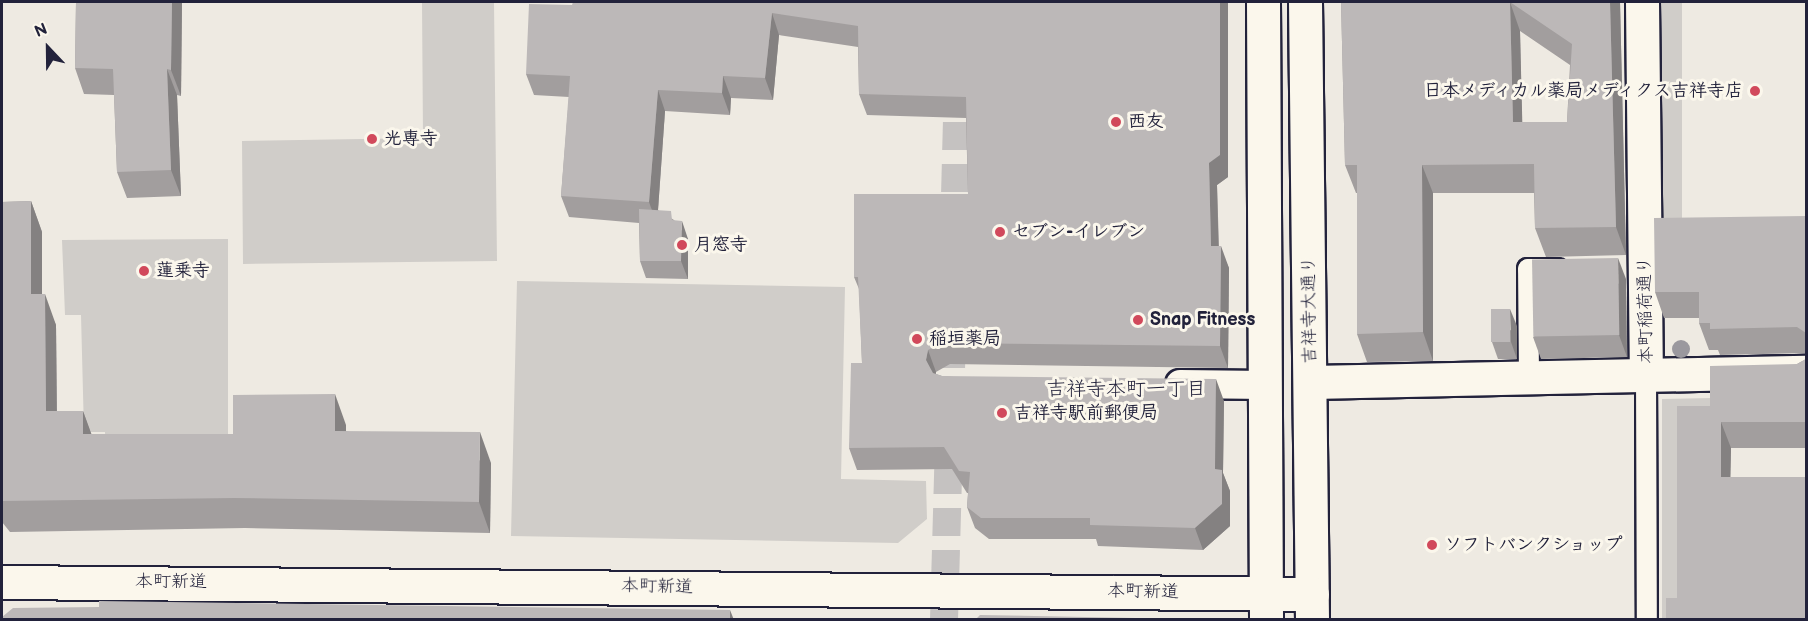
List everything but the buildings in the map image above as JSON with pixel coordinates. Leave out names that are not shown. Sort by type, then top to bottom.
[{"type":"street","points":[[1263,2],[1267,385],[1265,606]]},
{"type":"street","name":"吉祥寺大通り","points":[[1305,2],[1312,382],[1312,607]]},
{"type":"street","name":"本町稲荷通り","points":[[1642,2],[1633,267],[1646,374]]},
{"type":"street","points":[[1312,382],[1806,372]]},
{"type":"street","points":[[1150,384],[1267,385]]},
{"type":"street","name":"本町新道","points":[[2,582],[1312,607]]},
{"type":"lane","points":[[1529,377],[1528,269],[1575,268]]},
{"type":"lane","name":"本町稲荷通り","points":[[1646,374],[1647,620]]},
{"type":"shaded area","points":[[1661,2],[1682,2],[1682,232],[1661,232]]},
{"type":"shaded area","points":[[422,3],[494,3],[497,261],[243,264],[242,141],[423,138]]},
{"type":"shaded area","points":[[228,239],[228,451],[106,455],[105,432],[84,432],[81,315],[65,315],[62,240]]},
{"type":"shaded area","points":[[517,281],[845,287],[841,479],[926,481],[927,519],[898,543],[511,536]]},
{"type":"shaded area","points":[[1712,398],[1684,618],[1662,619],[1662,399]]},
{"type":"tunnel","points":[[954,234],[960,2]]},
{"type":"tunnel","points":[[944,620],[952,325]]},
{"type":"place","name":"日本メディカル薬局メディクス吉祥寺店","points":[[1755,91]]},
{"type":"place","name":"西友","points":[[1116,122]]},
{"type":"place","name":"光専寺","points":[[372,139]]},
{"type":"place","name":"セブン-イレブン","points":[[1000,232]]},
{"type":"place","name":"月窓寺","points":[[682,245]]},
{"type":"place","name":"蓮乗寺","points":[[144,271]]},
{"type":"place","name":"Snap Fitness","points":[[1138,320]]},
{"type":"place","name":"稲垣薬局","points":[[917,339]]},
{"type":"place","name":"吉祥寺駅前郵便局","points":[[1002,413]]},
{"type":"place","name":"ソフトバンクショップ","points":[[1432,545]]},
{"type":"district","name":"吉祥寺本町一丁目","points":[[1126,389]]}]
